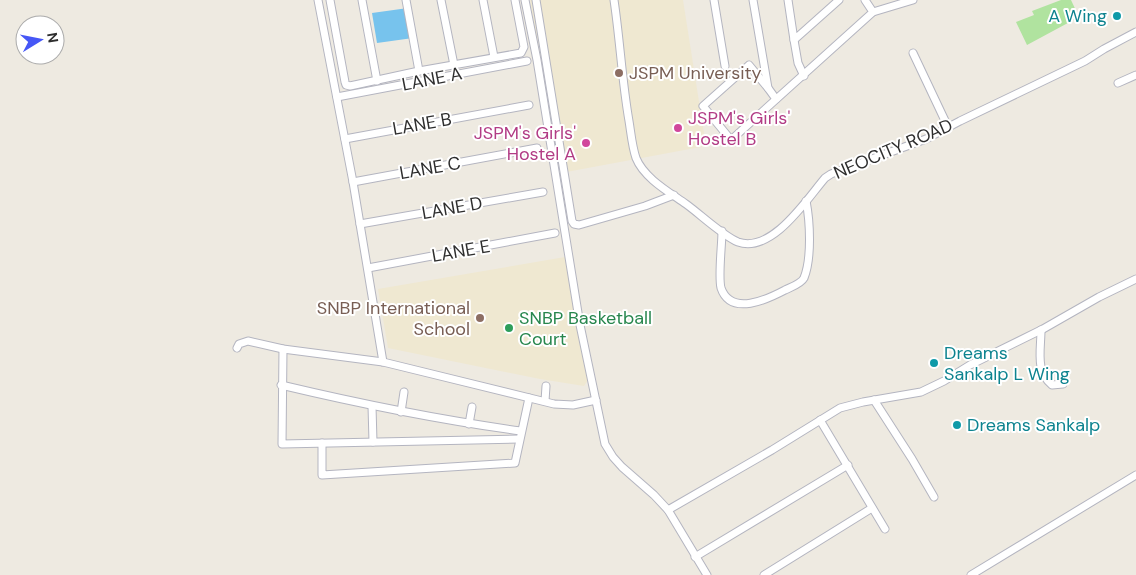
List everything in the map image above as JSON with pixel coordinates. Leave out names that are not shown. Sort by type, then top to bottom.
[{"type":"street","points":[[383,362],[353,182],[318,1],[331,0],[346,85],[350,86],[419,71],[518,54],[523,50],[515,0]]},
{"type":"street","points":[[362,0],[376,81]]},
{"type":"street","points":[[406,0],[419,71]]},
{"type":"street","points":[[441,0],[454,65]]},
{"type":"street","points":[[482,0],[494,57]]},
{"type":"street","points":[[525,0],[580,325],[601,432],[609,451],[622,467],[668,510],[707,575]]},
{"type":"street","points":[[536,0],[556,128],[574,224],[579,225],[645,206],[674,195]]},
{"type":"street","name":"NEOCITY ROAD","points":[[614,0],[634,152],[642,169],[722,231],[740,242],[752,243],[761,241],[794,217],[825,178],[831,174],[926,139],[1085,61],[1136,32]]},
{"type":"street","points":[[714,0],[725,66]]},
{"type":"street","points":[[753,0],[768,88]]},
{"type":"street","points":[[788,0],[798,63],[804,76]]},
{"type":"street","points":[[794,40],[839,0]]},
{"type":"street","points":[[865,0],[873,12]]},
{"type":"street","points":[[776,99],[749,65],[703,106],[731,140],[873,12],[896,2],[913,0]]},
{"type":"street","points":[[913,53],[948,128]]},
{"type":"street","name":"LANE A","points":[[337,97],[527,61]]},
{"type":"street","points":[[1118,83],[1136,74]]},
{"type":"street","name":"LANE B","points":[[345,139],[529,105]]},
{"type":"street","name":"LANE C","points":[[353,182],[537,148]]},
{"type":"street","name":"LANE D","points":[[360,224],[543,192]]},
{"type":"street","points":[[722,231],[721,288],[724,294],[733,302],[749,304],[759,302],[798,284],[804,277],[810,228],[806,201]]},
{"type":"street","name":"LANE E","points":[[368,268],[555,233]]},
{"type":"street","points":[[668,510],[781,445],[840,408],[921,392],[1041,330],[1099,296],[1136,279]]},
{"type":"street","points":[[1041,330],[1040,369],[1052,385],[1064,384]]},
{"type":"street","points":[[237,348],[239,344],[248,341],[283,349],[383,362],[554,404],[572,405],[596,400]]},
{"type":"street","points":[[283,349],[281,385],[282,444],[519,439]]},
{"type":"street","points":[[281,385],[401,412],[521,431]]},
{"type":"street","points":[[545,401],[546,386]]},
{"type":"street","points":[[401,412],[404,392]]},
{"type":"street","points":[[322,444],[322,475],[515,463],[529,398]]},
{"type":"street","points":[[874,400],[908,451],[934,497]]},
{"type":"street","points":[[372,406],[372,442]]},
{"type":"street","points":[[469,424],[472,407]]},
{"type":"street","points":[[820,420],[885,529]]},
{"type":"street","points":[[695,556],[848,465]]},
{"type":"street","points":[[971,575],[1136,475]]},
{"type":"street","points":[[764,575],[872,508]]},
{"type":"shaded area","name":"JSPM University","points":[[530,0],[683,0],[706,146],[561,173]]},
{"type":"shaded area","name":"SNBP International School","points":[[565,257],[588,380],[584,386],[540,379],[388,348],[378,289]]},
{"type":"green space","points":[[1061,0],[1071,0],[1079,17],[1027,45],[1016,22],[1034,15],[1032,11]]},
{"type":"water","points":[[408,8],[413,38],[377,43],[372,13]]},
{"type":"place","name":"A Wing","points":[[1117,16]]},
{"type":"place","name":"JSPM University","points":[[619,73]]},
{"type":"place","name":"JSPM's Girls' Hostel B","points":[[678,128]]},
{"type":"place","name":"JSPM's Girls' Hostel A","points":[[586,143]]},
{"type":"place","name":"SNBP International School","points":[[480,318]]},
{"type":"place","name":"SNBP Basketball Court","points":[[509,328]]},
{"type":"place","name":"Dreams Sankalp L Wing","points":[[934,363]]},
{"type":"place","name":"Dreams Sankalp","points":[[957,425]]}]
